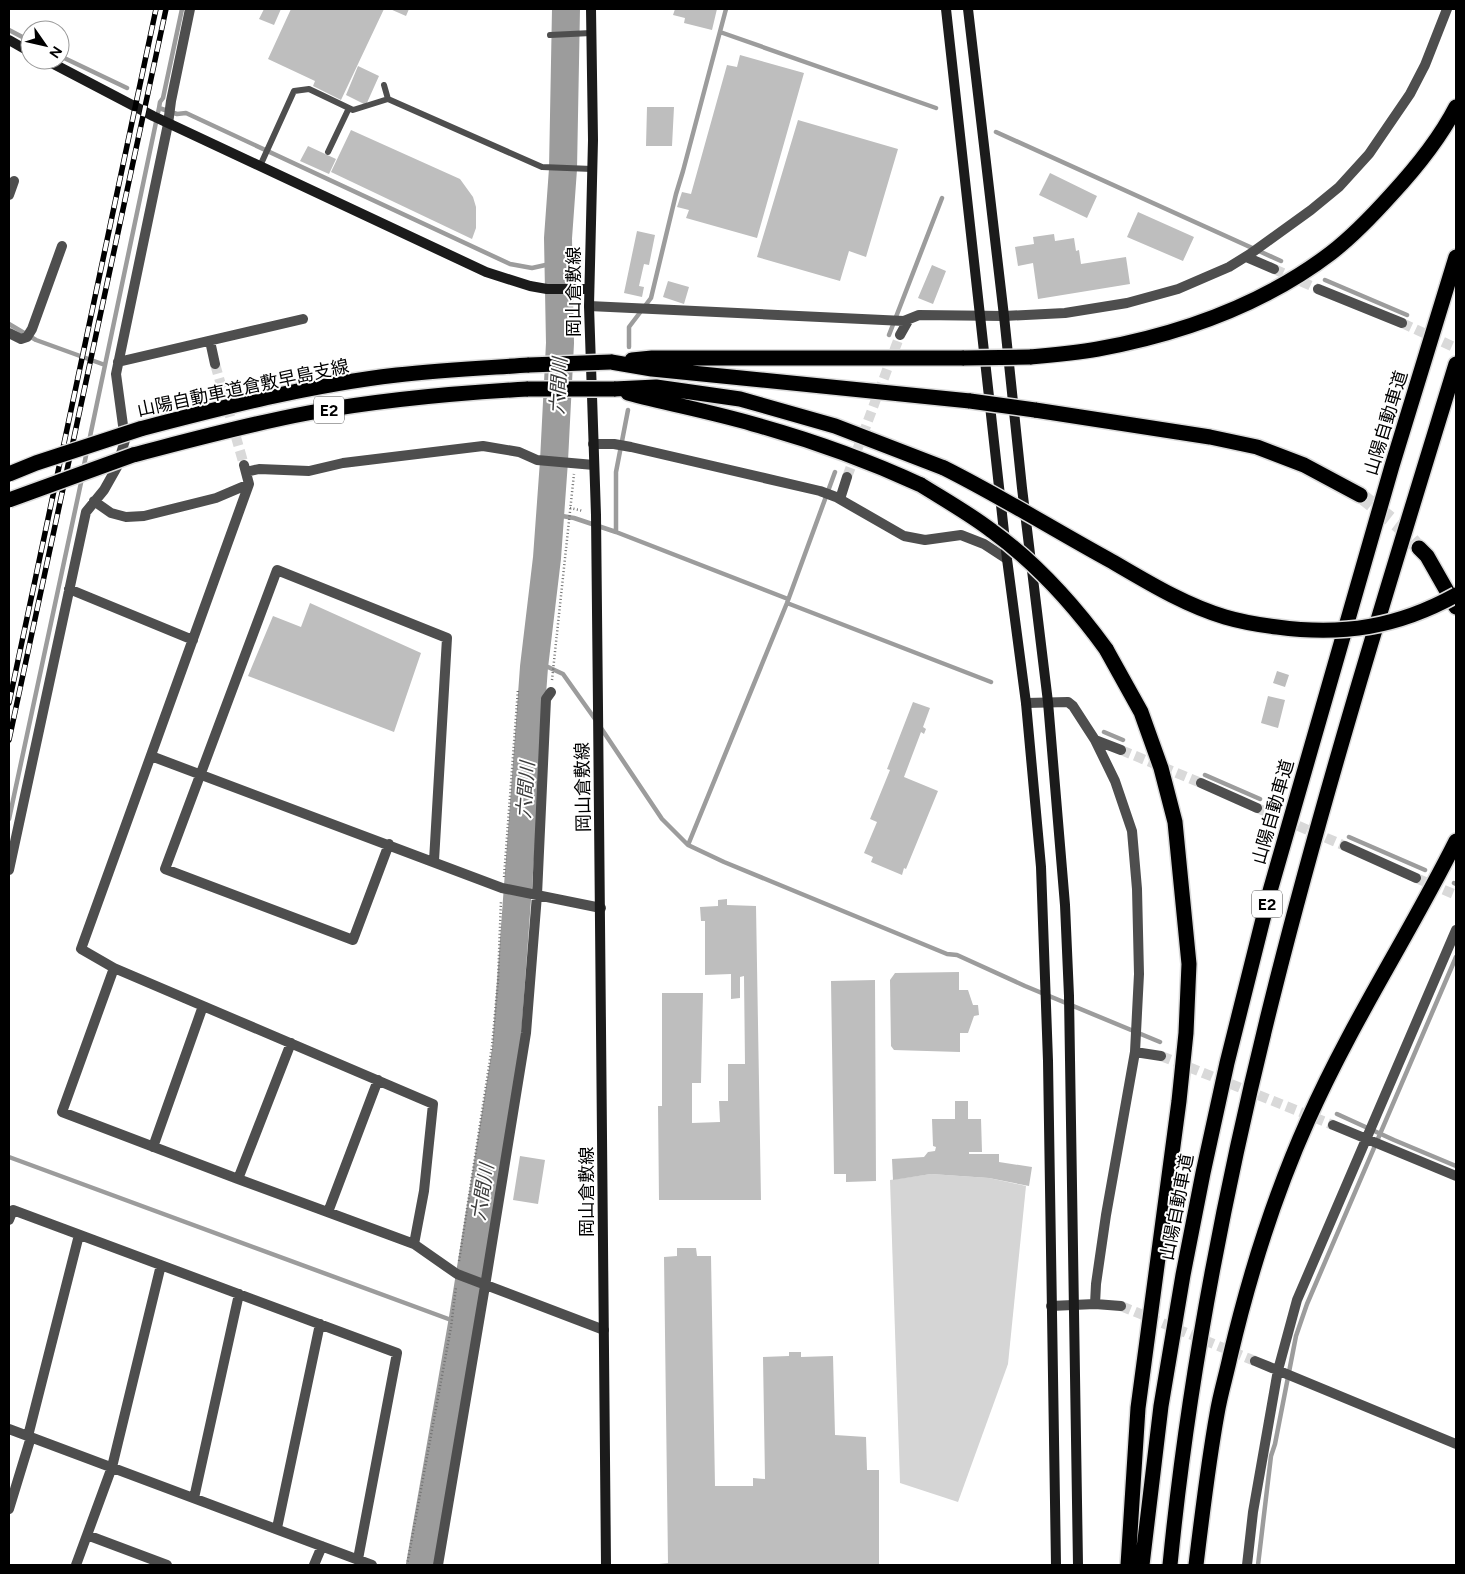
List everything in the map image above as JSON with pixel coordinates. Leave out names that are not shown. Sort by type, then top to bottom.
[{"type":"highway","points":[[611,362],[652,358],[1030,357],[1098,349],[1160,335],[1219,316],[1276,289],[1331,253],[1378,211],[1418,166],[1456,107]]},
{"type":"highway","name":"山陽自動車道","points":[[1142,1565],[1161,1406],[1203,1173],[1228,1063],[1272,882],[1392,466],[1456,257]]},
{"type":"highway","points":[[611,362],[652,369],[970,401],[1210,437],[1257,447],[1304,465],[1360,495]]},
{"type":"highway","name":"山陽自動車道倉敷早島支線","points":[[9,474],[36,463],[140,429],[299,391],[396,376],[529,365],[611,362]]},
{"type":"highway","name":"E2","points":[[1170,1565],[1178,1482],[1197,1356],[1219,1229],[1247,1099],[1281,960],[1319,819],[1456,364]]},
{"type":"highway","points":[[614,389],[656,387],[740,399],[835,426],[944,468],[981,487],[1145,581],[1190,604],[1226,618],[1301,630],[1336,631],[1372,627],[1405,619],[1435,607],[1456,595]]},
{"type":"highway","name":"E2","points":[[9,500],[133,455],[218,433],[308,413],[393,400],[461,393],[528,389],[614,389]]},
{"type":"highway","points":[[614,389],[752,423],[878,465],[921,486],[993,531],[1038,569],[1082,617],[1106,649],[1141,712],[1161,768],[1175,822],[1189,964],[1186,1032],[1179,1101],[1138,1408],[1128,1565]]},
{"type":"highway","points":[[1419,548],[1427,556],[1456,607]]},
{"type":"highway","points":[[1196,1565],[1217,1413],[1256,1256],[1312,1112],[1376,984],[1431,891],[1456,841]]},
{"type":"street","points":[[9,870],[86,512],[104,490],[116,467],[125,440],[116,374],[164,117],[190,9]]},
{"type":"street","name":"岡山倉敷線","points":[[591,9],[592,169],[589,306],[596,532],[606,1565]]},
{"type":"street","points":[[946,9],[1007,559],[1026,703],[1042,867],[1047,1004],[1056,1565]]},
{"type":"street","points":[[968,9],[1048,702],[1065,904],[1069,996],[1078,1565]]},
{"type":"street","points":[[589,306],[907,320],[919,315],[1004,316],[1065,313],[1127,303],[1178,289],[1229,266],[1248,255],[1340,187],[1369,154],[1410,94],[1425,65],[1447,9]]},
{"type":"street","points":[[9,40],[20,46]]},
{"type":"street","points":[[67,70],[260,166],[486,272],[530,286],[547,289],[589,289]]},
{"type":"street","points":[[9,194],[14,181]]},
{"type":"street","points":[[9,332],[22,339],[29,333],[62,246]]},
{"type":"street","points":[[1248,255],[1274,269]]},
{"type":"street","points":[[1318,289],[1402,323]]},
{"type":"street","points":[[118,362],[303,319]]},
{"type":"street","points":[[900,335],[907,320]]},
{"type":"street","points":[[210,340],[215,364]]},
{"type":"street","points":[[593,444],[614,444],[631,447],[820,491],[838,498],[904,536],[925,540],[961,534],[984,544],[1007,559]]},
{"type":"street","points":[[414,1244],[424,1191],[433,1104],[114,968],[81,949],[249,484],[245,469],[309,471],[343,463],[484,446],[519,452],[536,460],[594,464]]},
{"type":"street","points":[[838,498],[847,477]]},
{"type":"street","points":[[94,502],[111,513],[126,517],[144,516],[216,498],[249,484]]},
{"type":"street","points":[[389,844],[353,940],[165,869],[277,570],[447,638],[434,861]]},
{"type":"street","points":[[69,589],[193,640]]},
{"type":"street","points":[[438,1565],[482,1285],[526,1033],[546,699],[551,692]]},
{"type":"street","points":[[1026,703],[1068,702],[1073,706],[1095,740],[1115,781],[1132,830],[1138,898],[1139,974],[1137,1026],[1135,1052],[1106,1215],[1096,1284],[1096,1304]]},
{"type":"street","points":[[1095,740],[1121,750]]},
{"type":"street","points":[[151,756],[200,776],[389,844],[504,888],[600,908]]},
{"type":"street","points":[[1201,783],[1257,808]]},
{"type":"street","points":[[1345,846],[1416,878]]},
{"type":"street","points":[[1247,1565],[1253,1512],[1285,1373],[1296,1300],[1371,1139],[1374,1121],[1456,930]]},
{"type":"street","points":[[114,968],[62,1112],[414,1244],[458,1274],[482,1285],[604,1330]]},
{"type":"street","points":[[153,1147],[204,1006]]},
{"type":"street","points":[[238,1179],[291,1043]]},
{"type":"street","points":[[1135,1052],[1161,1056]]},
{"type":"street","points":[[328,1212],[378,1080]]},
{"type":"street","points":[[1333,1125],[1371,1139],[1456,1176]]},
{"type":"street","points":[[9,1220],[13,1210],[397,1353],[364,1563],[278,1528],[9,1429]]},
{"type":"street","points":[[9,1509],[30,1437],[79,1235]]},
{"type":"street","points":[[76,1565],[112,1467],[161,1265]]},
{"type":"street","points":[[194,1498],[239,1294]]},
{"type":"street","points":[[1051,1306],[1096,1304],[1121,1306]]},
{"type":"street","points":[[278,1528],[320,1324]]},
{"type":"street","points":[[1255,1361],[1456,1444]]},
{"type":"street","points":[[87,1535],[167,1565]]},
{"type":"street","points":[[314,1565],[322,1546]]},
{"type":"lane","points":[[550,34],[591,33]]},
{"type":"lane","points":[[384,85],[388,98]]},
{"type":"lane","points":[[260,166],[294,91],[309,89],[353,110],[388,98],[542,167],[592,169]]},
{"type":"lane","points":[[328,152],[349,108]]},
{"type":"path","points":[[553,679],[575,464]]},
{"type":"path","points":[[407,1565],[451,1327],[492,1046],[518,689]]},
{"type":"shaded area","points":[[931,1174],[989,1178],[1026,1186],[1008,1364],[958,1502],[900,1483],[890,1180]]},
{"type":"building","points":[[264,9],[281,9],[274,25],[259,19]]},
{"type":"building","points":[[291,9],[384,9],[341,100],[313,86],[315,81],[268,59]]},
{"type":"building","points":[[390,9],[409,9],[406,16]]},
{"type":"building","points":[[675,9],[717,9],[712,30],[684,23],[685,18],[673,15]]},
{"type":"building","points":[[740,55],[804,73],[757,238],[686,218],[689,210],[677,207],[682,192],[691,194],[727,65],[737,67]]},
{"type":"building","points":[[358,66],[379,76],[366,105],[346,95]]},
{"type":"building","points":[[647,107],[674,107],[672,146],[646,146]]},
{"type":"building","points":[[798,120],[898,149],[866,257],[849,251],[840,281],[757,257]]},
{"type":"building","points":[[351,130],[460,179],[473,197],[476,207],[476,228],[472,239],[331,172]]},
{"type":"building","points":[[308,146],[336,159],[329,174],[300,161]]},
{"type":"building","points":[[1050,173],[1097,196],[1087,218],[1039,195]]},
{"type":"building","points":[[1138,212],[1194,237],[1183,261],[1127,237]]},
{"type":"building","points":[[637,231],[655,235],[649,265],[644,264],[639,286],[644,287],[642,297],[624,293]]},
{"type":"building","points":[[1054,234],[1055,241],[1074,238],[1076,251],[1079,250],[1081,264],[1126,257],[1130,284],[1038,299],[1033,263],[1018,266],[1015,247],[1034,244],[1033,237]]},
{"type":"building","points":[[932,265],[946,271],[933,304],[918,298]]},
{"type":"building","points":[[668,281],[689,287],[684,304],[663,297]]},
{"type":"building","points":[[310,603],[421,653],[394,732],[248,676],[273,616],[301,627]]},
{"type":"building","points":[[1277,671],[1289,675],[1285,687],[1273,683]]},
{"type":"building","points":[[1268,696],[1285,700],[1278,728],[1261,723]]},
{"type":"building","points":[[913,702],[930,708],[923,727],[926,729],[924,734],[921,732],[904,777],[938,791],[902,875],[871,862],[873,857],[864,853],[877,822],[870,819],[890,770],[887,769]]},
{"type":"building","points":[[727,899],[727,905],[756,906],[761,1200],[659,1200],[658,1106],[662,1106],[662,993],[703,993],[701,1083],[692,1083],[692,1123],[720,1122],[719,1101],[728,1101],[728,1064],[745,1064],[744,976],[740,977],[740,998],[731,999],[731,974],[705,975],[705,921],[701,921],[700,907],[718,906],[718,900]]},
{"type":"building","points":[[959,972],[959,990],[968,990],[973,1005],[978,1005],[979,1015],[974,1016],[968,1033],[960,1033],[960,1052],[894,1050],[891,1046],[890,980],[895,973]]},
{"type":"building","points":[[875,980],[876,1181],[846,1182],[846,1174],[834,1174],[831,981]]},
{"type":"building","points":[[955,1101],[968,1101],[968,1119],[981,1119],[982,1152],[969,1152],[969,1154],[999,1154],[999,1162],[1032,1167],[1029,1186],[989,1178],[931,1174],[893,1180],[892,1159],[924,1157],[928,1152],[935,1151],[936,1147],[933,1146],[932,1119],[955,1119]]},
{"type":"building","points":[[520,1156],[545,1160],[538,1204],[513,1200]]},
{"type":"building","points":[[677,1248],[696,1248],[697,1256],[711,1256],[715,1486],[753,1486],[753,1478],[765,1479],[763,1357],[789,1356],[789,1352],[801,1352],[801,1357],[833,1356],[835,1435],[866,1437],[867,1470],[879,1470],[879,1565],[659,1565],[668,1563],[664,1257],[677,1256]]},
{"type":"waterway","points":[[83,470],[160,102],[163,98],[182,9]]},
{"type":"waterway","name":"六間川","points":[[420,1565],[462,1324],[506,1050],[534,667],[547,558],[554,461],[560,343],[558,238],[563,169],[566,9]]},
{"type":"waterway","points":[[629,347],[629,327],[651,298],[676,194],[726,9]]},
{"type":"waterway","points":[[9,30],[20,36]]},
{"type":"waterway","points":[[720,32],[936,108]]},
{"type":"waterway","points":[[70,61],[127,88]]},
{"type":"waterway","points":[[159,108],[177,114],[186,113],[510,264],[532,268],[559,262]]},
{"type":"waterway","points":[[996,132],[1281,261]]},
{"type":"waterway","points":[[889,335],[942,198]]},
{"type":"waterway","points":[[1325,280],[1407,315]]},
{"type":"waterway","points":[[9,324],[36,340],[105,365]]},
{"type":"waterway","points":[[628,410],[616,472],[616,532],[788,599]]},
{"type":"waterway","points":[[688,845],[787,603],[835,472]]},
{"type":"waterway","points":[[9,819],[82,478]]},
{"type":"waterway","points":[[550,514],[574,518],[616,532]]},
{"type":"waterway","points":[[787,603],[991,682]]},
{"type":"waterway","points":[[534,667],[548,667],[563,674],[595,719]]},
{"type":"waterway","points":[[601,728],[662,819],[688,845],[724,862],[947,954],[957,955],[1025,986],[1160,1042]]},
{"type":"waterway","points":[[1104,732],[1123,740]]},
{"type":"waterway","points":[[1205,775],[1260,799]]},
{"type":"waterway","points":[[1349,837],[1425,870]]},
{"type":"waterway","points":[[1258,1565],[1271,1456],[1296,1336],[1307,1304],[1456,957]]},
{"type":"waterway","points":[[1337,1114],[1456,1166]]},
{"type":"waterway","points":[[9,1157],[462,1324]]},
{"type":"tunnel","points":[[1274,269],[1318,289]]},
{"type":"tunnel","points":[[1402,323],[1456,348]]},
{"type":"tunnel","points":[[847,477],[900,335]]},
{"type":"tunnel","points":[[215,364],[244,465]]},
{"type":"tunnel","points":[[1360,495],[1398,525],[1419,548]]},
{"type":"tunnel","points":[[1121,750],[1201,783]]},
{"type":"tunnel","points":[[1257,808],[1345,846]]},
{"type":"tunnel","points":[[1416,878],[1456,895]]},
{"type":"tunnel","points":[[1161,1056],[1333,1125]]},
{"type":"tunnel","points":[[1121,1306],[1255,1361]]},
{"type":"railway","points":[[9,703],[156,9]]},
{"type":"railway","points":[[9,740],[166,9]]}]
